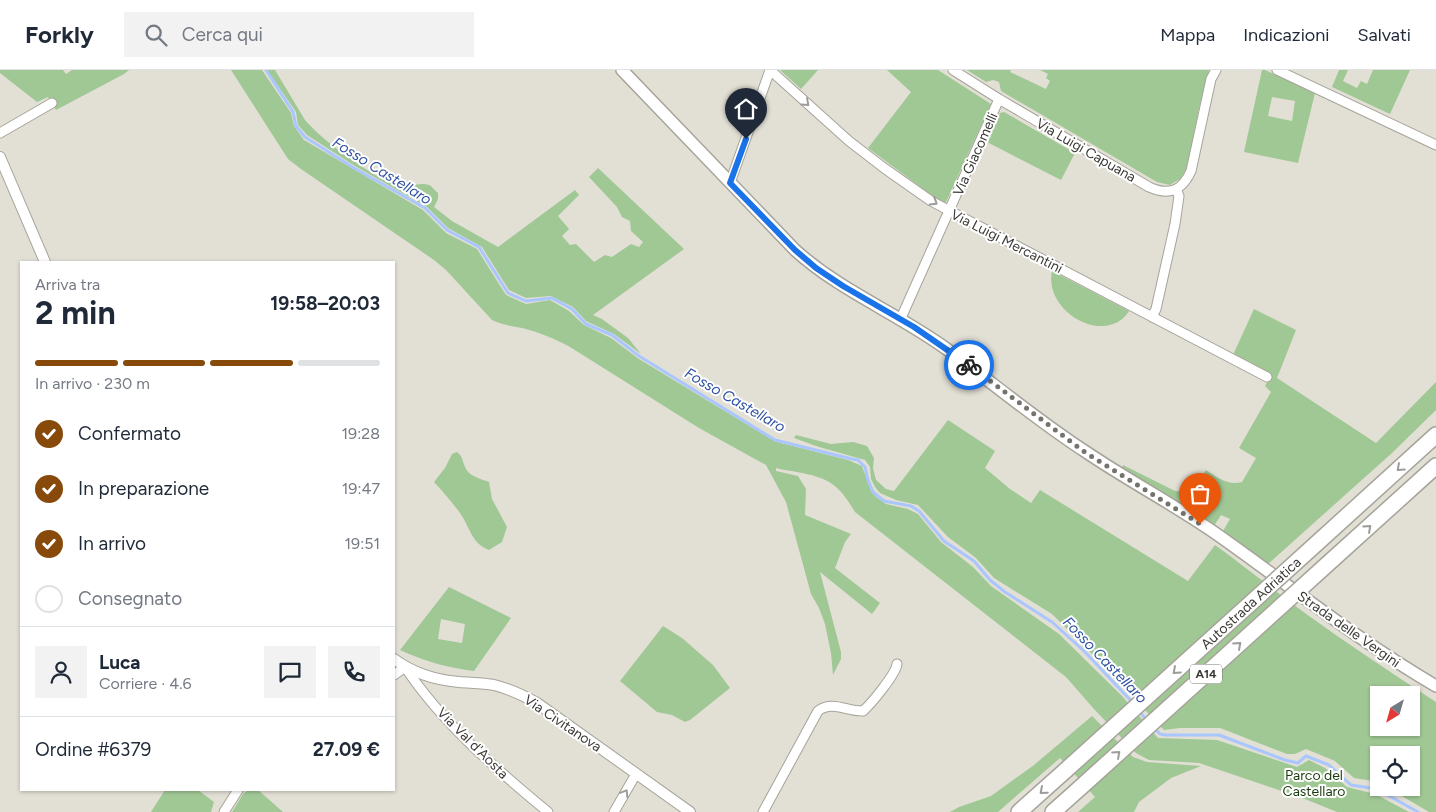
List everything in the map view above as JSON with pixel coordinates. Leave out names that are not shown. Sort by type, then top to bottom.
[{"type":"highway","name":"Autostrada Adriatica","points":[[1019,812],[1436,435]]},
{"type":"highway","name":"Autostrada Adriatica","points":[[1053,812],[1436,466]]},
{"type":"main road","name":"Strada delle Vergini","points":[[622,70],[795,250],[816,268],[843,286],[901,318],[946,348],[1086,453],[1216,534],[1362,639],[1436,686]]},
{"type":"street","points":[[730,183],[770,70]]},
{"type":"street","name":"Via Luigi Mercantini","points":[[770,70],[861,150],[931,201],[1267,377]]},
{"type":"street","name":"Via Luigi Capuana","points":[[953,70],[1149,187],[1165,192],[1176,189]]},
{"type":"street","points":[[1152,317],[1156,310],[1175,224],[1179,196],[1176,189],[1185,182],[1191,171],[1211,79],[1216,70]]},
{"type":"street","points":[[1277,70],[1436,145]]},
{"type":"street","name":"Via Giacomelli","points":[[901,318],[999,99]]},
{"type":"street","points":[[0,133],[52,103]]},
{"type":"street","points":[[0,157],[45,261]]},
{"type":"street","name":"Via Civitanova","points":[[395,660],[405,667],[419,673],[444,680],[492,685],[523,695],[690,812]]},
{"type":"street","points":[[763,812],[818,711],[831,706],[863,711],[884,686],[896,669],[897,664]]},
{"type":"street","points":[[395,674],[405,667]]},
{"type":"street","name":"Via Val d'Aosta","points":[[405,667],[464,738],[548,812]]},
{"type":"street","points":[[614,812],[636,774]]},
{"type":"street","points":[[224,812],[237,791]]},
{"type":"green space","points":[[0,70],[63,70],[66,74],[72,70],[129,70],[56,110],[48,97],[37,102],[0,73]]},
{"type":"green space","name":"Parco del Castellaro","points":[[231,70],[262,70],[291,113],[294,126],[304,140],[423,210],[446,233],[477,249],[506,295],[526,304],[550,300],[569,311],[584,325],[611,338],[639,359],[777,442],[848,460],[862,466],[871,491],[876,497],[886,504],[908,509],[918,514],[941,542],[973,567],[991,586],[1059,634],[1122,696],[1158,738],[1217,740],[1297,767],[1309,760],[1325,768],[1347,787],[1370,793],[1370,796],[1379,796],[1409,812],[1337,812],[1305,799],[1199,763],[1149,760],[1136,753],[1066,677],[855,512],[844,496],[830,482],[808,474],[776,468],[776,471],[798,476],[806,489],[805,515],[851,534],[845,542],[835,568],[880,603],[872,614],[820,572],[841,652],[841,659],[833,675],[825,624],[811,594],[786,502],[766,465],[699,428],[570,347],[535,332],[492,320],[446,270],[434,260],[288,159]]},
{"type":"green space","points":[[267,70],[275,70],[305,120],[345,155],[391,183],[402,186],[425,184],[430,186],[438,193],[438,199],[434,207],[452,221],[498,247],[575,190],[579,195],[558,216],[569,229],[562,236],[570,245],[576,244],[594,262],[605,255],[612,257],[631,244],[639,247],[643,242],[631,231],[630,221],[622,217],[617,207],[589,177],[598,168],[684,249],[593,315],[602,319],[628,338],[641,354],[614,334],[586,321],[573,307],[551,296],[526,298],[509,290],[482,247],[448,228],[427,207],[355,166],[307,135],[298,125],[296,112]]},
{"type":"green space","points":[[780,70],[818,70],[801,89]]},
{"type":"green space","points":[[887,70],[938,70],[991,104],[946,202],[934,197],[868,148],[911,92]]},
{"type":"green space","points":[[967,70],[1011,70],[1010,72],[1046,89],[1050,81],[1046,78],[1048,74],[1040,70],[1209,70],[1199,108],[1188,165],[1181,178],[1170,185],[1157,182],[1001,91],[999,82],[993,80],[986,82]]},
{"type":"green space","points":[[1262,70],[1315,93],[1298,163],[1244,152]],"holes":[[[1272,97],[1295,101],[1292,121],[1268,116]]]},
{"type":"green space","points":[[1339,70],[1348,70],[1343,81],[1357,88],[1361,81],[1367,84],[1373,70],[1410,70],[1390,114],[1332,87]]},
{"type":"green space","points":[[1004,112],[1075,153],[1061,180],[987,142],[1000,113]]},
{"type":"green space","points":[[1052,271],[1129,311],[1121,320],[1110,325],[1097,326],[1085,323],[1063,308],[1055,297]]},
{"type":"green space","points":[[1254,309],[1296,330],[1277,378],[1376,443],[1436,382],[1436,410],[1392,453],[1268,564],[1223,531],[1230,519],[1221,515],[1214,526],[1122,469],[1123,465],[1175,491],[1191,492],[1206,470],[1227,482],[1242,482],[1256,458],[1239,448],[1271,392],[1265,386],[1271,375],[1233,355]]},
{"type":"green space","points":[[948,420],[995,451],[985,468],[1010,489],[1031,503],[1040,490],[1188,581],[1215,545],[1309,616],[1412,686],[1370,686],[1370,736],[1420,736],[1420,692],[1436,702],[1436,812],[1429,812],[1402,796],[1420,796],[1420,746],[1370,746],[1370,781],[1354,778],[1335,761],[1306,749],[1295,754],[1287,754],[1220,728],[1164,730],[1052,614],[994,578],[976,558],[948,537],[918,505],[896,500],[880,493],[871,479],[870,467],[865,460],[794,438],[796,435],[831,444],[853,442],[867,446],[874,458],[873,468],[876,480],[886,489],[894,491]]},
{"type":"green space","points":[[457,452],[469,473],[489,482],[492,499],[507,527],[502,542],[489,550],[478,543],[460,513],[434,482],[445,468],[452,454]]},
{"type":"green space","points":[[449,587],[511,618],[474,671],[436,664],[400,650]],"holes":[[[441,619],[465,624],[462,643],[438,639]]]},
{"type":"green space","points":[[663,626],[682,638],[713,665],[730,688],[685,722],[672,715],[657,712],[620,681]]},
{"type":"green space","points":[[1092,716],[1133,757],[1147,762],[1201,766],[1171,778],[1139,802],[1134,812],[1078,812],[1095,797],[1060,758],[998,812],[950,812],[991,796],[1034,765]]},
{"type":"green space","points":[[164,791],[199,791],[214,802],[211,812],[151,812]]},
{"type":"green space","points":[[247,791],[259,791],[283,812],[232,812]]},
{"type":"waterway","name":"Fosso Castellaro","points":[[266,70],[293,112],[296,126],[305,137],[354,168],[425,208],[447,230],[479,247],[508,293],[526,301],[552,298],[572,309],[586,324],[612,335],[639,356],[775,440],[858,460],[865,467],[873,492],[884,501],[911,506],[919,511],[944,541],[974,561],[990,580],[1005,592],[1052,622],[1085,652],[1134,704]]},
{"type":"waterway","name":"Fosso Castellaro","points":[[1139,711],[1148,722]]},
{"type":"waterway","name":"Fosso Castellaro","points":[[1154,728],[1160,734],[1165,735],[1219,735],[1285,760],[1298,763],[1306,756],[1329,765],[1351,785],[1377,789],[1418,812]]},
{"type":"way so far","points":[[969,365],[1086,453],[1200,524]]},
{"type":"route","points":[[746,139],[730,183],[795,250],[828,277],[901,318],[969,365]]}]
